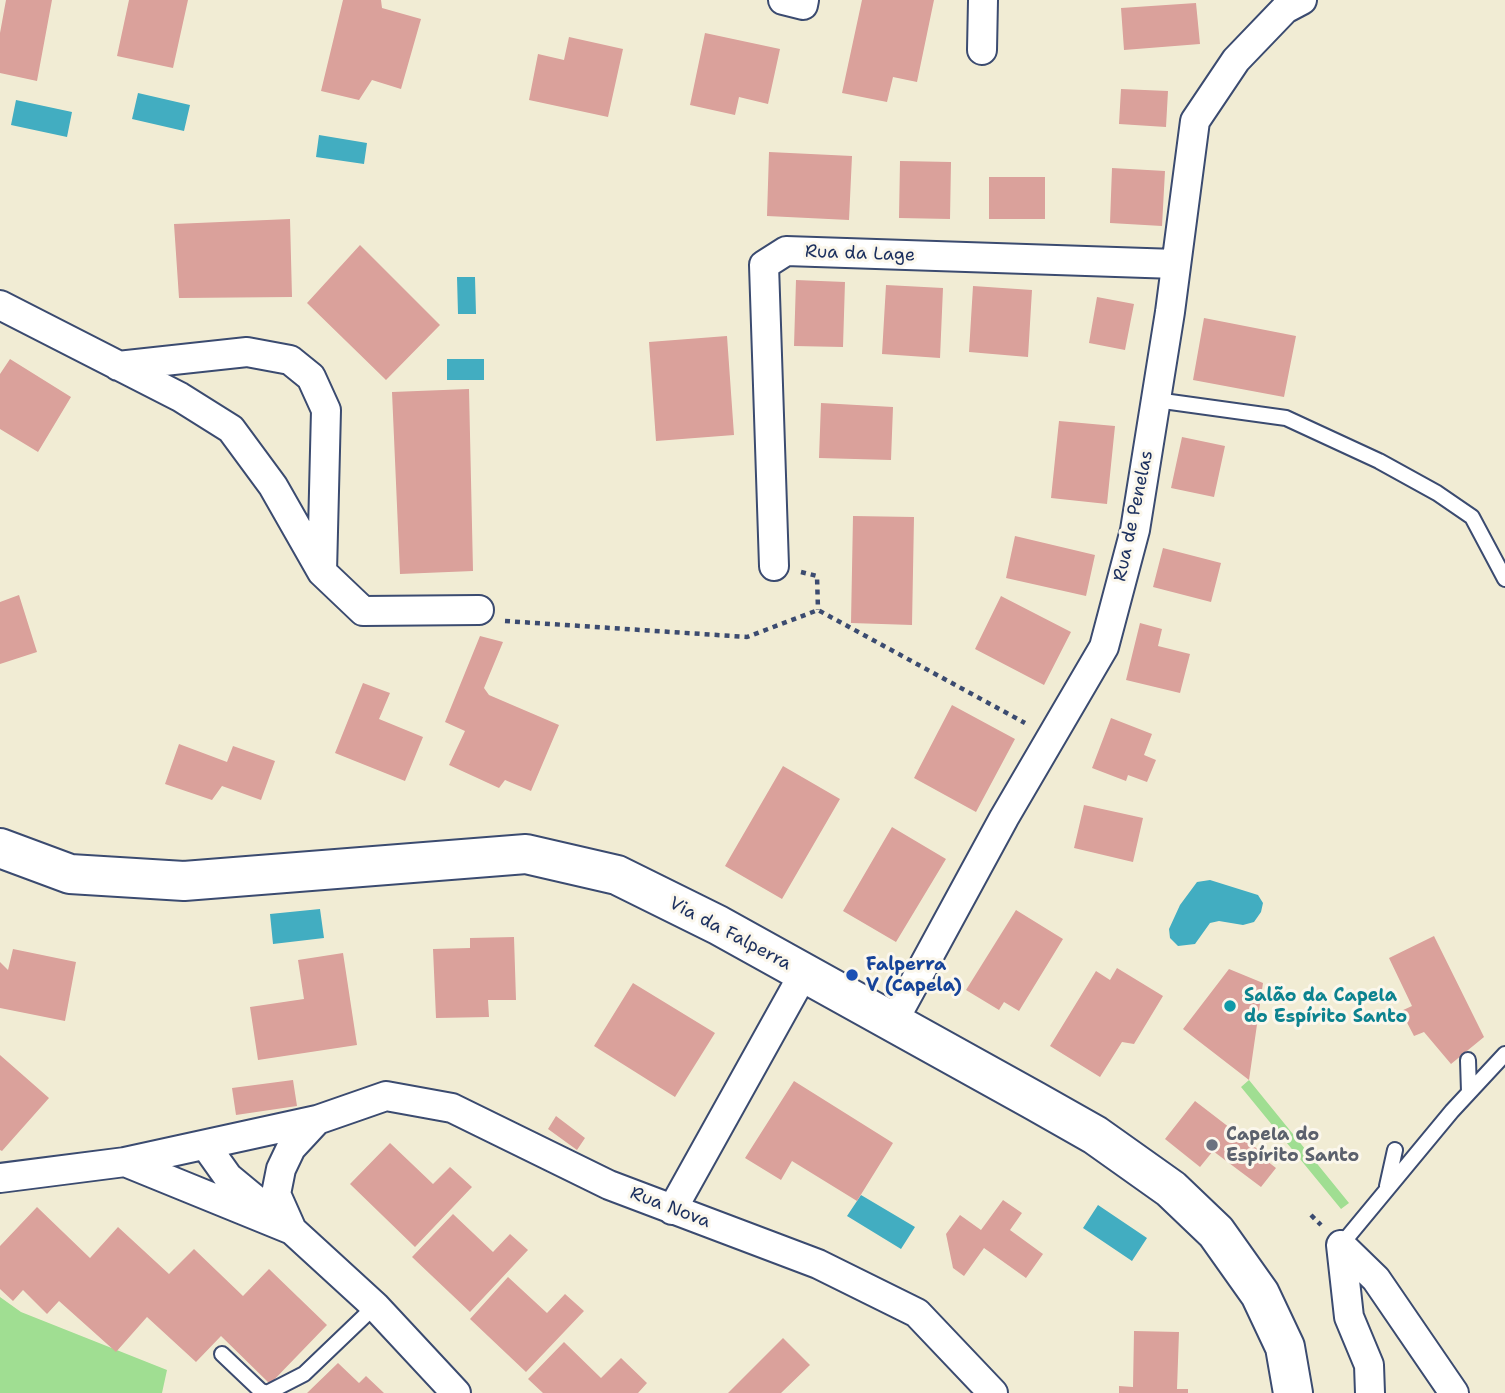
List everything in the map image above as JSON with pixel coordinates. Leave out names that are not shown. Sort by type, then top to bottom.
[{"type":"main road","name":"Via da Falperra","points":[[0,848],[70,874],[184,881],[526,854],[617,875],[718,925],[1096,1135],[1171,1189],[1216,1232],[1260,1294],[1285,1347],[1293,1393]]},
{"type":"street","points":[[783,0],[803,5],[804,0]]},
{"type":"street","points":[[982,50],[983,0]]},
{"type":"street","points":[[1265,0],[1267,28]]},
{"type":"street","name":"Rua de Penelas","points":[[893,1022],[1104,646],[1135,530],[1195,121],[1236,60],[1285,9],[1303,0]]},
{"type":"street","name":"Rua da Lage","points":[[774,566],[764,265],[786,251],[1176,264]]},
{"type":"street","points":[[0,304],[180,397],[231,429],[273,486],[322,572],[363,611],[479,610]]},
{"type":"street","points":[[118,366],[247,352],[290,360],[311,377],[326,410],[322,572]]},
{"type":"street","points":[[672,1210],[804,973]]},
{"type":"street","name":"Rua Nova","points":[[0,1178],[125,1162],[206,1146],[317,1119],[386,1096],[452,1108],[610,1185],[818,1264],[918,1313],[993,1393]]},
{"type":"street","points":[[292,1230],[276,1194],[281,1169],[291,1148],[317,1119]]},
{"type":"street","points":[[206,1146],[228,1177],[292,1230],[375,1306],[456,1393]]},
{"type":"street","points":[[125,1162],[292,1230]]},
{"type":"street","points":[[1341,1245],[1349,1317],[1370,1365],[1370,1393]]},
{"type":"street","points":[[1341,1245],[1376,1279],[1454,1393]]},
{"type":"lane","points":[[1156,400],[1286,418],[1378,461],[1437,493],[1472,517],[1505,579]]},
{"type":"lane","points":[[1341,1245],[1469,1091],[1505,1054]]},
{"type":"lane","points":[[1468,1060],[1469,1091]]},
{"type":"lane","points":[[1385,1191],[1395,1150]]},
{"type":"lane","points":[[222,1354],[261,1391],[268,1392],[304,1374],[375,1306]]},
{"type":"path","points":[[817,576],[818,610]]},
{"type":"path","points":[[479,610],[511,624],[747,637],[818,610],[1051,737]]},
{"type":"green space","points":[[1249,1080],[1349,1203],[1341,1209],[1241,1087]]},
{"type":"green space","points":[[0,1297],[21,1312],[167,1370],[162,1393],[0,1393]]},
{"type":"water","points":[[138,93],[190,105],[184,131],[132,119]]},
{"type":"water","points":[[16,100],[72,112],[67,137],[11,125]]},
{"type":"water","points":[[319,135],[367,143],[364,164],[316,157]]},
{"type":"water","points":[[457,277],[475,277],[476,314],[458,314]]},
{"type":"water","points":[[447,359],[484,359],[484,380],[447,380]]},
{"type":"water","points":[[1210,880],[1258,895],[1263,903],[1261,912],[1254,922],[1243,925],[1219,921],[1210,923],[1195,944],[1178,946],[1170,938],[1169,929],[1180,905],[1197,882]]},
{"type":"water","points":[[320,909],[324,938],[273,944],[270,914]]},
{"type":"water","points":[[861,1195],[915,1227],[901,1249],[847,1216]]},
{"type":"water","points":[[1098,1205],[1147,1238],[1132,1261],[1083,1228]]},
{"type":"building","points":[[6,0],[52,0],[37,81],[0,73],[0,33]]},
{"type":"building","points":[[129,0],[188,0],[173,68],[117,56]]},
{"type":"building","points":[[343,0],[381,0],[382,8],[421,19],[401,89],[372,80],[359,100],[321,91]]},
{"type":"building","points":[[862,0],[934,0],[917,82],[893,77],[887,102],[842,93]]},
{"type":"building","points":[[1196,3],[1200,44],[1124,50],[1121,8]]},
{"type":"building","points":[[705,33],[780,49],[768,104],[739,97],[735,115],[690,105]]},
{"type":"building","points":[[569,37],[623,49],[608,117],[529,100],[538,54],[564,60]]},
{"type":"building","points":[[1121,89],[1168,91],[1166,127],[1119,124]]},
{"type":"building","points":[[769,152],[852,156],[849,220],[767,216]]},
{"type":"building","points":[[900,161],[951,162],[950,219],[899,218]]},
{"type":"building","points":[[1112,168],[1165,171],[1162,226],[1110,223]]},
{"type":"building","points":[[989,177],[1045,177],[1045,219],[989,219]]},
{"type":"building","points":[[290,219],[292,297],[179,298],[174,224]]},
{"type":"building","points":[[360,245],[440,325],[386,380],[307,303]]},
{"type":"building","points":[[796,280],[845,282],[843,347],[794,346]]},
{"type":"building","points":[[886,285],[943,288],[940,358],[882,354]]},
{"type":"building","points":[[973,286],[1032,290],[1028,357],[969,352]]},
{"type":"building","points":[[1097,297],[1134,304],[1125,350],[1089,343]]},
{"type":"building","points":[[1204,318],[1296,336],[1284,397],[1193,380]]},
{"type":"building","points":[[727,336],[734,435],[656,441],[649,342]]},
{"type":"building","points":[[10,359],[71,397],[38,452],[0,429],[0,374]]},
{"type":"building","points":[[469,389],[473,571],[400,574],[392,392]]},
{"type":"building","points":[[821,403],[893,407],[891,460],[819,458]]},
{"type":"building","points":[[1059,421],[1115,426],[1107,504],[1051,498]]},
{"type":"building","points":[[1182,437],[1225,446],[1214,497],[1171,488]]},
{"type":"building","points":[[853,516],[914,517],[912,625],[851,623]]},
{"type":"building","points":[[1015,536],[1095,555],[1086,596],[1006,578]]},
{"type":"building","points":[[1163,548],[1221,563],[1211,602],[1153,587]]},
{"type":"building","points":[[19,595],[37,652],[0,664],[0,602]]},
{"type":"building","points":[[1001,596],[1071,632],[1044,685],[975,649]]},
{"type":"building","points":[[1140,623],[1162,629],[1158,646],[1190,654],[1180,693],[1126,680]]},
{"type":"building","points":[[480,636],[503,642],[484,688],[489,695],[559,725],[531,791],[505,780],[499,788],[449,765],[465,731],[445,722]]},
{"type":"building","points":[[363,683],[390,693],[379,719],[423,737],[405,781],[335,753]]},
{"type":"building","points":[[952,705],[1015,739],[976,812],[914,778]]},
{"type":"building","points":[[1111,718],[1152,734],[1144,755],[1156,760],[1147,782],[1128,775],[1126,781],[1092,768]]},
{"type":"building","points":[[179,744],[227,762],[233,746],[275,761],[261,800],[222,786],[212,800],[165,784]]},
{"type":"building","points":[[783,766],[840,799],[782,899],[725,866]]},
{"type":"building","points":[[1084,805],[1143,818],[1133,862],[1074,848]]},
{"type":"building","points":[[892,827],[946,859],[896,942],[843,911]]},
{"type":"building","points":[[1016,910],[1063,939],[1019,1011],[1004,1002],[999,1010],[966,990]]},
{"type":"building","points":[[1434,936],[1484,1037],[1451,1064],[1424,1032],[1414,1036],[1401,1011],[1412,1006],[1389,958]]},
{"type":"building","points":[[514,937],[516,1000],[488,1000],[489,1017],[436,1018],[433,949],[470,948],[470,938]]},
{"type":"building","points":[[13,949],[76,962],[65,1021],[0,1008],[0,962],[8,970]]},
{"type":"building","points":[[343,953],[357,1045],[258,1060],[250,1007],[304,999],[298,960]]},
{"type":"building","points":[[1117,968],[1163,996],[1134,1044],[1122,1042],[1100,1077],[1050,1046],[1096,971],[1110,980]]},
{"type":"building","name":"Salão da Capela do Espírito Santo","points":[[1229,969],[1263,983],[1249,1080],[1183,1029]]},
{"type":"building","points":[[633,983],[715,1033],[675,1097],[594,1046]]},
{"type":"building","points":[[0,1055],[49,1098],[2,1151],[0,1150]]},
{"type":"building","points":[[293,1080],[297,1106],[236,1115],[232,1088]]},
{"type":"building","points":[[794,1081],[893,1143],[857,1201],[792,1161],[781,1180],[745,1158]]},
{"type":"building","name":"Capela do Espírito Santo","points":[[1195,1101],[1260,1151],[1258,1154],[1276,1168],[1261,1187],[1213,1151],[1200,1167],[1165,1139]]},
{"type":"building","points":[[556,1116],[585,1138],[577,1150],[548,1129]]},
{"type":"building","points":[[390,1143],[433,1184],[450,1167],[472,1187],[415,1247],[350,1184]]},
{"type":"building","points":[[1003,1200],[1022,1213],[1010,1230],[1043,1254],[1026,1278],[984,1248],[964,1276],[953,1268],[946,1234],[960,1215],[981,1230]]},
{"type":"building","points":[[37,1207],[90,1258],[118,1227],[169,1274],[194,1249],[243,1296],[269,1269],[327,1325],[270,1384],[221,1336],[196,1362],[147,1317],[116,1352],[59,1301],[47,1314],[23,1290],[13,1301],[0,1289],[0,1246]]},
{"type":"building","points":[[453,1214],[493,1252],[510,1234],[528,1250],[470,1312],[412,1257]]},
{"type":"building","points":[[508,1277],[547,1313],[565,1294],[584,1311],[526,1372],[470,1319]]},
{"type":"building","points":[[1134,1331],[1179,1332],[1177,1389],[1188,1389],[1188,1393],[1119,1393],[1119,1386],[1133,1387]]},
{"type":"building","points":[[783,1338],[810,1365],[781,1393],[728,1393]]},
{"type":"building","points":[[564,1342],[601,1378],[621,1358],[647,1383],[638,1393],[543,1393],[528,1379]]},
{"type":"building","points":[[338,1363],[359,1383],[366,1376],[384,1393],[307,1393]]},
{"type":"place","name":"Falperra V (Capela)","points":[[852,975]]},
{"type":"place","name":"Salão da Capela do Espírito Santo","points":[[1230,1006]]},
{"type":"place","name":"Capela do Espírito Santo","points":[[1212,1145]]}]
